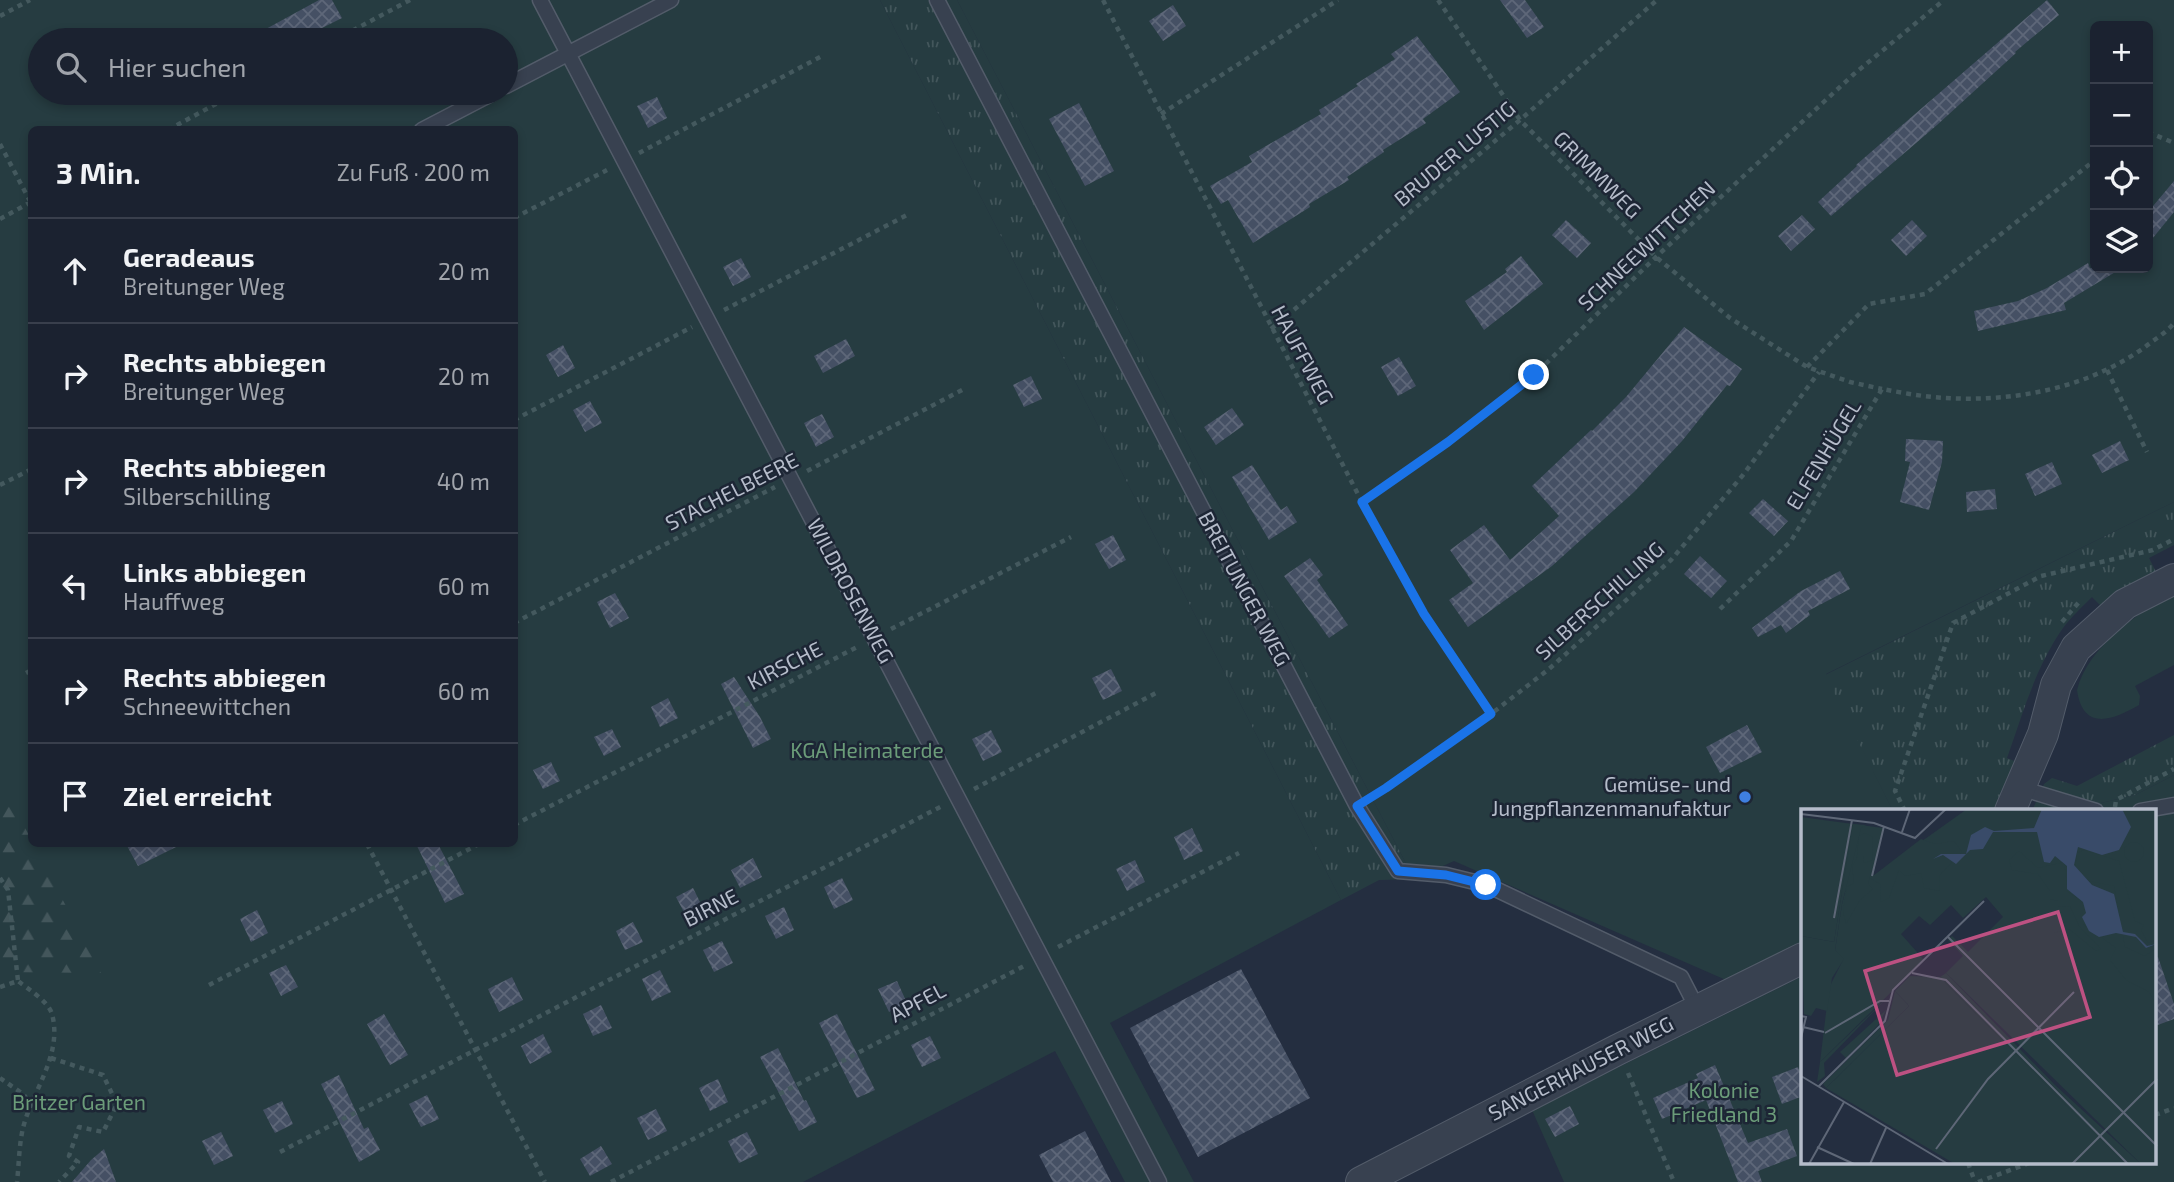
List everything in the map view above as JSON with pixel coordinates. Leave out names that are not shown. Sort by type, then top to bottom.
[{"type":"street","points":[[2015,799],[2043,734],[2056,684],[2076,648],[2124,604],[2174,579]]},
{"type":"street","name":"SANGERHAUSER WEG","points":[[1361,1182],[1801,959]]},
{"type":"lane","name":"WILDROSENWEG","points":[[540,0],[1159,1182]]},
{"type":"lane","points":[[518,80],[671,0]]},
{"type":"lane","name":"BREITUNGER WEG","points":[[937,0],[1357,806],[1398,871],[1446,875],[1498,890],[1681,977],[1698,1010]]},
{"type":"lane","points":[[430,126],[469,105]]},
{"type":"lane","points":[[2015,799],[2082,809]]},
{"type":"lane","points":[[2151,809],[2174,805]]},
{"type":"path","points":[[0,16],[30,0]]},
{"type":"path","points":[[358,28],[410,0]]},
{"type":"path","name":"HAUFFWEG","points":[[1103,0],[1362,502],[1424,614],[1491,714]]},
{"type":"path","points":[[1161,114],[1338,0]]},
{"type":"path","name":"GRIMMWEG","points":[[1438,0],[1520,120],[1656,257],[1730,318],[1807,367],[1882,389]]},
{"type":"path","name":"BRUDER LUSTIG","points":[[1271,329],[1520,120],[1657,0]]},
{"type":"path","name":"SCHNEEWITTCHEN","points":[[1362,502],[1448,442],[1534,375],[1656,257],[1854,74],[1944,0]]},
{"type":"path","points":[[518,216],[822,57]]},
{"type":"path","points":[[174,126],[214,105]]},
{"type":"path","points":[[2153,134],[2174,143]]},
{"type":"path","points":[[0,144],[28,197]]},
{"type":"path","points":[[1807,367],[1869,304],[1925,294],[2090,164]]},
{"type":"path","points":[[0,219],[28,205]]},
{"type":"path","name":"ELFENHÜGEL","points":[[1720,609],[1791,541],[1882,389],[1945,398],[2037,392],[2073,383],[2107,370],[2134,355],[2174,323]]},
{"type":"path","points":[[2107,370],[2147,452]]},
{"type":"path","name":"SILBERSCHILLING","points":[[1357,806],[1491,714],[1586,638],[1671,559],[1743,475],[1819,372]]},
{"type":"path","name":"STACHELBEERE","points":[[518,621],[964,389]]},
{"type":"path","points":[[0,485],[28,471]]},
{"type":"path","name":"KIRSCHE","points":[[518,823],[1071,537]]},
{"type":"path","points":[[1904,809],[1895,791],[1953,623],[2041,576],[2153,550],[2174,539]]},
{"type":"path","name":"BIRNE","points":[[280,1152],[1156,693]]},
{"type":"path","points":[[2114,809],[2116,800],[2174,769]]},
{"type":"path","points":[[369,847],[545,1182]]},
{"type":"path","points":[[209,985],[473,847]]},
{"type":"path","name":"APFEL","points":[[611,1182],[1240,853]]},
{"type":"path","points":[[0,878],[8,890],[18,981],[52,1012],[54,1042],[51,1058],[23,1127],[17,1182]]},
{"type":"path","points":[[0,987],[18,981]]},
{"type":"path","points":[[1617,1050],[1674,1182]]},
{"type":"path","points":[[51,1058],[103,1075],[117,1104],[103,1132],[79,1127],[69,1156],[78,1162],[62,1181]]},
{"type":"path","points":[[0,1077],[23,1094],[32,1105]]},
{"type":"path","points":[[2156,1115],[2174,1108]]},
{"type":"path","points":[[1968,1164],[1977,1182],[2026,1164]]},
{"type":"green space","name":"KGA Heimaterde","points":[[0,0],[880,0],[1341,900],[1110,1023],[1194,1182],[1125,1182],[1055,1051],[803,1182],[0,1182]]},
{"type":"green space","points":[[880,0],[957,0],[1414,879],[1379,880],[1341,900]]},
{"type":"green space","points":[[957,0],[2174,0],[2174,502],[1826,674],[1892,809],[1801,809],[1801,942],[1726,980],[1454,861],[1414,879]]},
{"type":"green space","points":[[2174,502],[2174,545],[2149,558],[2157,574],[2105,610],[2092,597],[2066,624],[2053,643],[2030,691],[2007,758],[2024,765],[2005,809],[1892,809],[1825,675]]},
{"type":"green space","points":[[2174,593],[2174,665],[2135,686],[2140,696],[2139,705],[2110,718],[2092,717],[2080,703],[2077,690],[2092,660],[2130,621]]},
{"type":"green space","points":[[2174,735],[2174,775],[2135,795],[2075,809],[2033,809],[2044,784],[2052,778],[2077,786]]},
{"type":"green space","name":"Kolonie Friedland 3","points":[[2174,775],[2174,1182],[1564,1182],[1532,1110],[1801,977],[1801,1164],[2156,1164],[2156,809],[2075,809],[2135,795]]},
{"type":"green space","points":[[0,780],[28,834],[28,847],[35,847],[101,973],[0,972]]},
{"type":"building","points":[[319,0],[332,0],[342,18],[322,28],[268,28]]},
{"type":"building","points":[[1500,0],[1525,0],[1544,27],[1527,38]]},
{"type":"building","points":[[2047,0],[2059,15],[1831,216],[1818,202],[1856,165]]},
{"type":"building","points":[[1173,5],[1186,26],[1163,41],[1149,21]]},
{"type":"building","points":[[1417,36],[1460,92],[1423,119],[1426,123],[1347,177],[1349,180],[1253,243],[1228,200],[1221,204],[1210,186],[1252,162],[1249,156],[1321,114],[1319,110],[1395,59],[1391,54]]},
{"type":"building","points":[[657,97],[667,118],[648,128],[637,106]]},
{"type":"building","points":[[1079,103],[1114,171],[1085,186],[1049,119]]},
{"type":"building","points":[[2174,181],[2174,212],[2153,238],[2153,206]]},
{"type":"building","points":[[1802,215],[1815,229],[1791,251],[1778,236]]},
{"type":"building","points":[[1566,220],[1591,243],[1577,258],[1552,235]]},
{"type":"building","points":[[1912,220],[1927,236],[1906,256],[1891,240]]},
{"type":"building","points":[[1521,256],[1543,284],[1484,330],[1465,301],[1507,272],[1505,269]]},
{"type":"building","points":[[741,258],[751,277],[733,286],[723,267]]},
{"type":"building","points":[[2088,263],[2090,273],[2114,273],[2064,303],[2066,310],[1978,331],[1974,311],[2018,301],[2047,288]]},
{"type":"building","points":[[1684,327],[1742,369],[1730,386],[1727,385],[1682,441],[1634,492],[1552,566],[1468,627],[1449,600],[1473,583],[1450,550],[1484,525],[1510,560],[1559,516],[1532,486],[1626,397]]},
{"type":"building","points":[[846,339],[855,356],[823,373],[814,356]]},
{"type":"building","points":[[563,345],[575,368],[558,377],[546,355]]},
{"type":"building","points":[[1399,357],[1416,386],[1398,396],[1381,367]]},
{"type":"building","points":[[1031,376],[1042,399],[1024,407],[1013,385]]},
{"type":"building","points":[[590,401],[602,423],[585,432],[573,410]]},
{"type":"building","points":[[1232,408],[1244,425],[1216,445],[1204,427]]},
{"type":"building","points":[[822,414],[834,437],[816,447],[804,423]]},
{"type":"building","points":[[1906,439],[1943,441],[1942,462],[1929,510],[1900,502],[1910,462],[1905,461]]},
{"type":"building","points":[[2120,441],[2129,460],[2102,473],[2092,455]]},
{"type":"building","points":[[2052,462],[2062,484],[2035,496],[2025,474]]},
{"type":"building","points":[[1252,465],[1281,510],[1287,506],[1297,522],[1269,540],[1232,477]]},
{"type":"building","points":[[1995,489],[1997,509],[1967,512],[1966,492]]},
{"type":"building","points":[[1763,499],[1788,521],[1774,536],[1749,513]]},
{"type":"building","points":[[1113,535],[1126,560],[1109,569],[1095,544]]},
{"type":"building","points":[[1700,556],[1727,581],[1711,598],[1684,574]]},
{"type":"building","points":[[1310,558],[1323,575],[1317,580],[1348,625],[1329,638],[1284,576]]},
{"type":"building","points":[[1840,571],[1850,589],[1808,611],[1810,615],[1786,633],[1781,625],[1758,637],[1752,628],[1801,591]]},
{"type":"building","points":[[615,593],[629,618],[610,628],[597,602]]},
{"type":"building","points":[[1111,669],[1122,691],[1103,700],[1092,678]]},
{"type":"building","points":[[734,677],[771,739],[753,748],[721,684]]},
{"type":"building","points":[[668,698],[678,718],[660,727],[651,707]]},
{"type":"building","points":[[1747,725],[1762,752],[1720,773],[1706,747]]},
{"type":"building","points":[[612,729],[621,747],[604,756],[594,737]]},
{"type":"building","points":[[991,730],[1002,752],[983,761],[972,739]]},
{"type":"building","points":[[551,762],[560,781],[543,789],[533,770]]},
{"type":"building","points":[[1192,828],[1203,851],[1184,860],[1174,837]]},
{"type":"building","points":[[128,847],[176,847],[138,866]]},
{"type":"building","points":[[417,847],[440,847],[464,894],[445,903]]},
{"type":"building","points":[[753,858],[762,877],[740,888],[731,870]]},
{"type":"building","points":[[1135,860],[1145,882],[1127,891],[1116,869]]},
{"type":"building","points":[[842,878],[853,900],[834,909],[824,887]]},
{"type":"building","points":[[693,888],[703,908],[686,916],[676,897]]},
{"type":"building","points":[[784,907],[794,930],[776,939],[765,916]]},
{"type":"building","points":[[257,910],[268,933],[251,942],[240,919]]},
{"type":"building","points":[[633,922],[643,942],[625,950],[616,931]]},
{"type":"building","points":[[722,941],[733,963],[714,972],[703,950]]},
{"type":"building","points":[[2158,957],[2174,1004],[2174,1019],[2156,1026]]},
{"type":"building","points":[[286,965],[298,987],[281,996],[269,973]]},
{"type":"building","points":[[1241,969],[1310,1098],[1198,1157],[1130,1028]]},
{"type":"building","points":[[660,970],[671,992],[652,1001],[642,979]]},
{"type":"building","points":[[512,977],[523,1000],[499,1012],[488,989]]},
{"type":"building","points":[[897,981],[907,1003],[889,1012],[878,989]]},
{"type":"building","points":[[601,1005],[612,1028],[593,1036],[583,1014]]},
{"type":"building","points":[[384,1014],[408,1055],[390,1065],[367,1024]]},
{"type":"building","points":[[837,1014],[875,1090],[857,1098],[819,1023]]},
{"type":"building","points":[[543,1034],[552,1052],[530,1064],[521,1046]]},
{"type":"building","points":[[930,1036],[941,1058],[922,1067],[911,1045]]},
{"type":"building","points":[[778,1048],[817,1122],[799,1131],[760,1057]]},
{"type":"building","points":[[1715,1065],[1748,1143],[1787,1129],[1797,1156],[1758,1171],[1762,1182],[1738,1182],[1706,1100],[1662,1119],[1653,1098],[1698,1078],[1696,1074]]},
{"type":"building","points":[[1798,1067],[1801,1075],[1801,1097],[1782,1104],[1772,1077]]},
{"type":"building","points":[[339,1075],[364,1129],[368,1127],[380,1150],[359,1162],[321,1084]]},
{"type":"building","points":[[718,1079],[728,1102],[710,1111],[699,1088]]},
{"type":"building","points":[[427,1095],[439,1119],[421,1127],[409,1104]]},
{"type":"building","points":[[282,1101],[293,1124],[275,1133],[263,1110]]},
{"type":"building","points":[[1570,1106],[1579,1124],[1555,1137],[1545,1119]]},
{"type":"building","points":[[656,1109],[667,1131],[648,1140],[637,1118]]},
{"type":"building","points":[[1085,1131],[1111,1182],[1053,1182],[1039,1155]]},
{"type":"building","points":[[221,1132],[233,1156],[214,1165],[202,1141]]},
{"type":"building","points":[[747,1132],[758,1154],[739,1163],[728,1141]]},
{"type":"building","points":[[601,1146],[612,1164],[590,1176],[580,1159]]},
{"type":"building","points":[[104,1149],[116,1182],[72,1182],[91,1160]]},
{"type":"place","name":"Gemüse- und Jungpflanzenmanufaktur","points":[[1745,797]]},
{"type":"route","points":[[1486,885],[1446,875],[1398,871],[1357,806],[1491,714],[1424,614],[1362,502],[1448,442],[1534,375]]},
{"type":"park label","name":"Britzer Garten","points":[[79,1103]]}]
